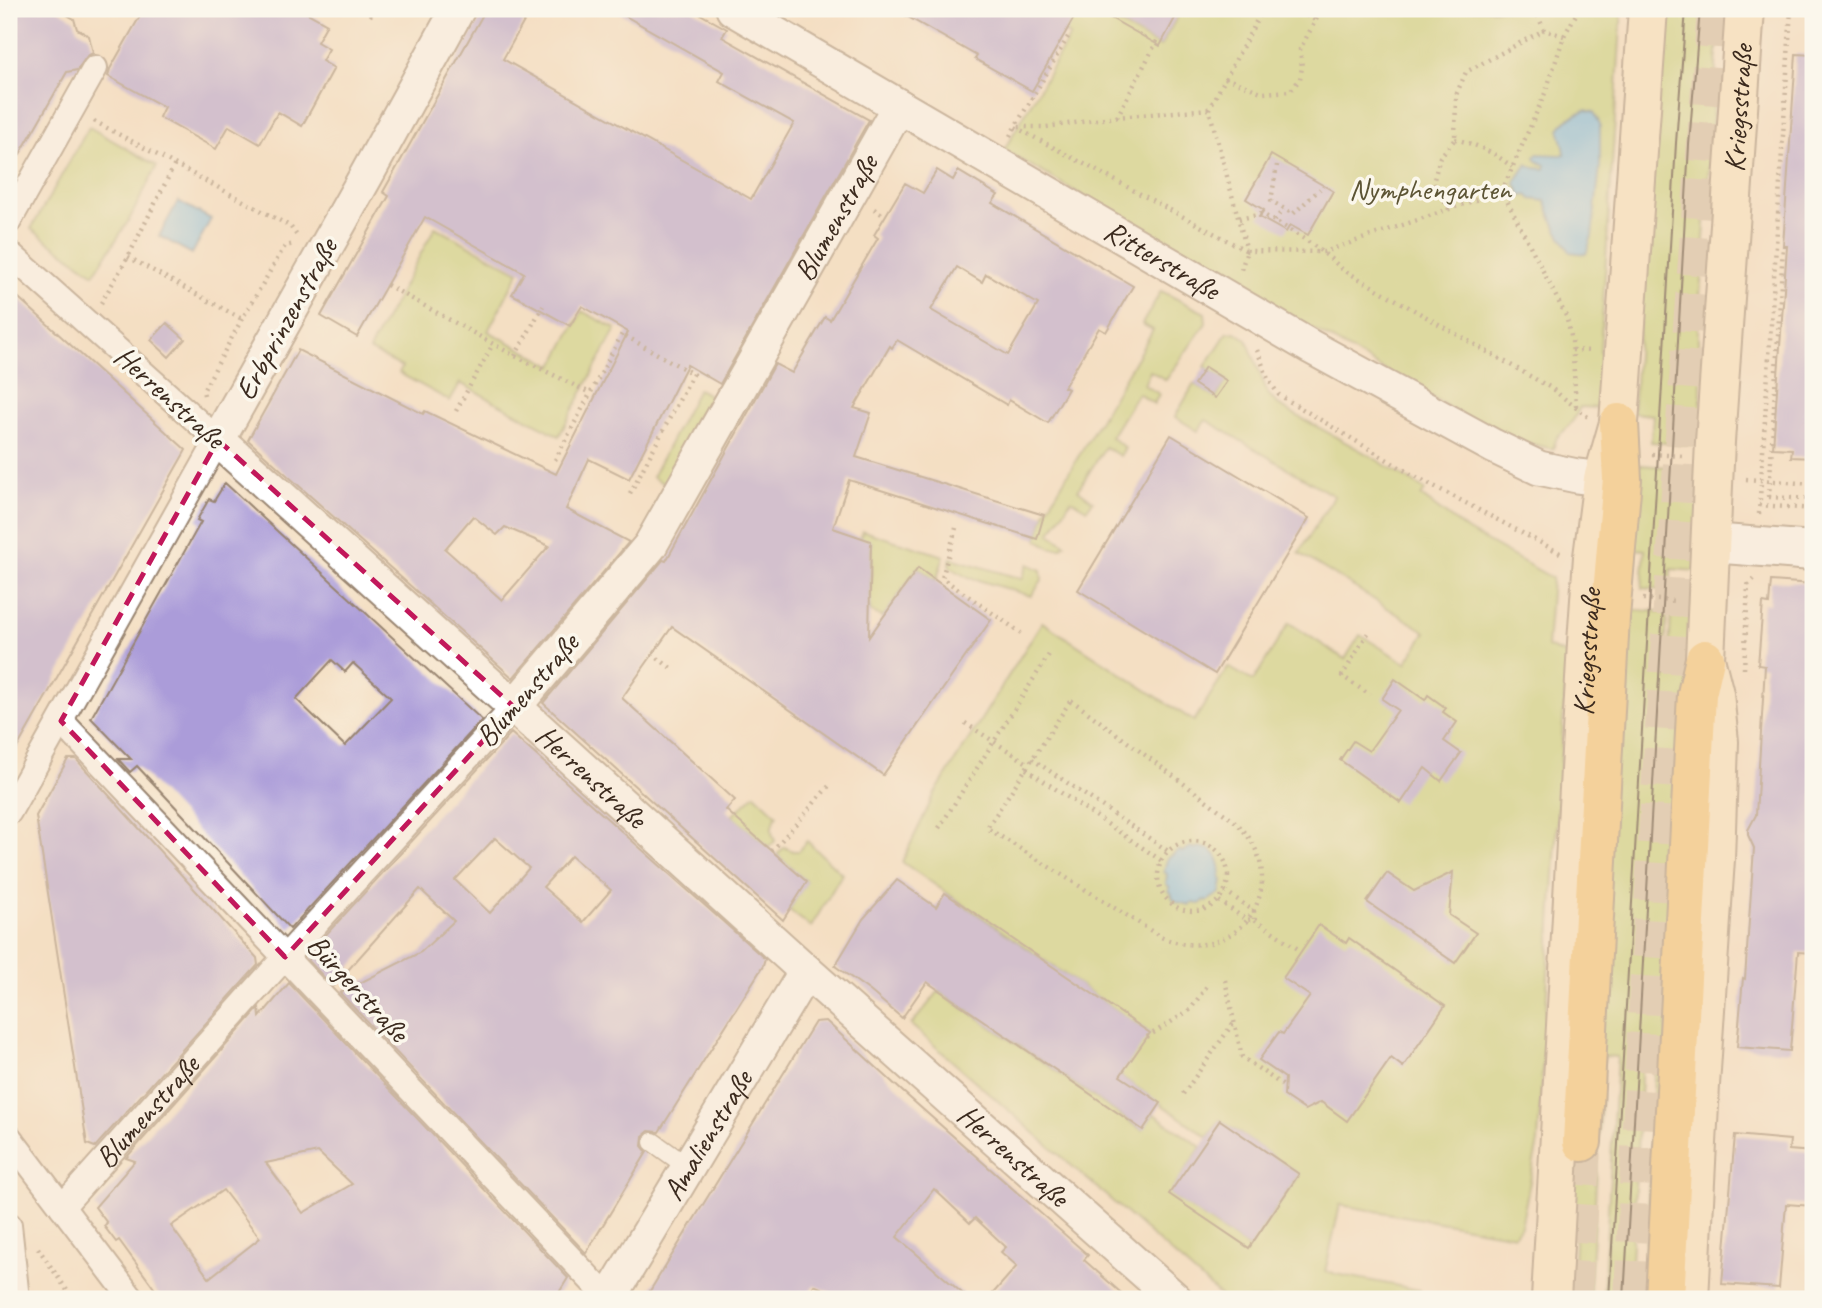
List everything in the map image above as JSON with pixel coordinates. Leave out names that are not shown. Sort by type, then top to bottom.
[{"type":"main road","name":"Kriegsstraße","points":[[1551,1299],[1587,643],[1603,479],[1619,423],[1648,9]]},
{"type":"main road","name":"Kriegsstraße","points":[[1689,1299],[1715,859],[1719,742],[1714,694],[1705,659],[1713,477],[1745,9]]},
{"type":"main road","points":[[1581,1142],[1610,617],[1622,479],[1619,423]]},
{"type":"main road","points":[[1665,1299],[1697,694],[1705,659]]},
{"type":"street","name":"Erbprinzenstraße","points":[[12,797],[61,721],[458,9]]},
{"type":"street","name":"Ritterstraße","points":[[733,9],[1311,347],[1504,452],[1539,468],[1603,479]]},
{"type":"street","points":[[9,221],[95,68]]},
{"type":"street","name":"Blumenstraße","points":[[62,1207],[285,957],[514,707],[650,546],[900,106]]},
{"type":"street","name":"Herrenstraße","points":[[9,253],[806,971],[1175,1299]]},
{"type":"street","points":[[1711,542],[1813,551]]},
{"type":"street","name":"Bürgerstraße","points":[[61,721],[609,1299]]},
{"type":"street","name":"Amalienstraße","points":[[609,1299],[806,971]]},
{"type":"street","points":[[9,1137],[132,1299]]},
{"type":"street","points":[[17,1236],[32,1298]]},
{"type":"lane","points":[[653,1142],[688,1167]]},
{"type":"path","points":[[370,16],[375,9]]},
{"type":"path","points":[[1263,9],[1209,109],[1247,251],[1237,304],[1268,379],[1279,395],[1411,474],[1568,556]]},
{"type":"path","points":[[1294,9],[1315,20]]},
{"type":"path","points":[[1225,78],[1264,93],[1290,90],[1300,79],[1300,49],[1322,9]]},
{"type":"path","points":[[1535,9],[1544,30]]},
{"type":"path","points":[[1015,127],[1247,251],[1324,252],[1502,191],[1546,91],[1564,36],[1579,9]]},
{"type":"path","points":[[1791,9],[1760,480],[1813,484]]},
{"type":"path","points":[[1449,209],[1433,183],[1440,158],[1455,139],[1456,95],[1466,72],[1544,30],[1564,36]]},
{"type":"path","points":[[994,161],[1068,37]]},
{"type":"path","points":[[1117,117],[1158,39]]},
{"type":"path","points":[[71,109],[290,226],[302,244],[285,246],[203,391],[205,401]]},
{"type":"path","points":[[1015,127],[1046,127],[1117,117],[1209,109]]},
{"type":"path","points":[[1455,139],[1481,146],[1512,167]]},
{"type":"path","points":[[89,325],[128,257],[175,164]]},
{"type":"path","points":[[1277,165],[1271,201],[1283,209],[1293,214],[1320,189]]},
{"type":"path","points":[[1239,219],[1262,214],[1275,221],[1324,252],[1342,269],[1551,388],[1576,407],[1572,340],[1566,316],[1502,191]]},
{"type":"path","points":[[1275,221],[1283,209]]},
{"type":"path","points":[[1783,246],[1769,497],[1813,499]]},
{"type":"path","points":[[128,257],[242,319]]},
{"type":"path","points":[[387,285],[515,356],[590,393]]},
{"type":"path","points":[[515,356],[543,306]]},
{"type":"path","points":[[555,460],[622,334],[693,374],[628,497]]},
{"type":"path","points":[[456,411],[493,344]]},
{"type":"path","points":[[1649,453],[1689,456],[1688,477],[1713,477]]},
{"type":"path","points":[[1759,505],[1813,509]]},
{"type":"path","points":[[956,528],[942,578],[1021,634]]},
{"type":"path","points":[[1368,633],[1342,676],[1370,695]]},
{"type":"path","points":[[939,828],[1050,653]]},
{"type":"path","points":[[652,654],[671,668]]},
{"type":"path","points":[[1071,700],[1245,831],[1259,855],[1262,869],[1262,884],[1254,911],[1238,930],[1214,943],[1187,946],[1173,943],[987,828],[1071,700]]},
{"type":"path","points":[[965,723],[1168,852]]},
{"type":"path","points":[[1029,764],[1162,861]]},
{"type":"path","points":[[772,851],[829,786]]},
{"type":"path","points":[[1190,841],[1213,847],[1222,856],[1227,867],[1228,879],[1219,901],[1200,911],[1189,912],[1169,902],[1162,893],[1158,872],[1168,852],[1178,844],[1190,841]]},
{"type":"path","points":[[1225,891],[1254,911]]},
{"type":"path","points":[[1219,901],[1247,920],[1254,919],[1301,951]]},
{"type":"path","points":[[1254,911],[1254,919]]},
{"type":"path","points":[[1225,980],[1242,1057],[1285,1087]]},
{"type":"path","points":[[1147,1037],[1190,1010],[1209,983]]},
{"type":"path","points":[[1183,1094],[1234,1021]]},
{"type":"path","points":[[17,1236],[71,1297]]},
{"type":"path","points":[[32,1298],[71,1297]]},
{"type":"highlighted area","points":[[218,440],[514,707],[285,957],[61,721]]},
{"type":"green space","name":"Nymphengarten","points":[[1053,9],[1092,9],[1160,47],[1182,9],[1622,9],[1600,352],[1603,353],[1599,408],[1580,407],[1574,419],[1557,437],[1553,449],[1488,430],[1004,150],[1070,36],[1048,24],[1056,13]]},
{"type":"green space","points":[[1661,9],[1720,9],[1698,324],[1701,445],[1651,442],[1653,415],[1633,413]]},
{"type":"green space","points":[[89,127],[157,166],[129,220],[94,274],[31,229]]},
{"type":"green space","points":[[435,227],[519,272],[488,331],[553,366],[582,311],[616,329],[559,436],[460,383],[450,401],[399,373],[402,367],[369,350]]},
{"type":"green space","points":[[1161,291],[1205,313],[1206,323],[1166,380],[1150,371],[1144,385],[1159,394],[1154,404],[1138,393],[1111,437],[1125,448],[1120,456],[1105,447],[1078,490],[1093,501],[1087,509],[1071,500],[1050,534],[1065,544],[1061,548],[1051,548],[1037,539],[1045,513],[1153,330],[1142,324]]},
{"type":"green space","points":[[1236,332],[1247,340],[1268,394],[1281,407],[1369,455],[1425,490],[1421,496],[1468,531],[1552,578],[1547,647],[1567,655],[1538,1142],[1521,1226],[1514,1235],[1340,1205],[1325,1272],[1420,1290],[1420,1299],[1224,1299],[911,1025],[939,991],[1142,1130],[1154,1114],[1201,1147],[1170,1194],[1248,1248],[1299,1175],[1220,1120],[1208,1137],[1102,1063],[1149,1033],[902,862],[934,795],[1042,622],[1194,721],[1228,667],[1253,681],[1289,623],[1345,659],[1360,635],[1406,663],[1426,632],[1299,553],[1334,496],[1206,420],[1198,431],[1175,417],[1194,384],[1216,398],[1226,381],[1205,367],[1227,333]]},
{"type":"green space","points":[[698,389],[717,399],[670,487],[652,477]]},
{"type":"green space","points":[[1628,464],[1678,468],[1677,488],[1700,489],[1696,571],[1671,569],[1670,590],[1642,588],[1645,550],[1623,548]]},
{"type":"green space","points":[[863,531],[944,556],[936,581],[918,568],[883,618],[870,611],[871,542],[860,538]]},
{"type":"green space","points":[[951,558],[1022,579],[1028,564],[1041,570],[1042,580],[1031,596],[965,576],[949,566]]},
{"type":"green space","points":[[1617,609],[1667,612],[1665,655],[1669,656],[1671,612],[1693,614],[1651,1299],[1643,1299],[1655,1058],[1642,1058],[1629,1299],[1603,1299],[1617,1057],[1604,1056],[1589,1299],[1572,1299],[1575,1243],[1567,1184]]},
{"type":"green space","points":[[755,794],[777,815],[772,828],[775,841],[768,848],[732,816]]},
{"type":"green space","points":[[807,841],[842,874],[811,927],[789,910],[806,882],[777,855],[784,847],[798,851]]},
{"type":"water","points":[[1586,110],[1594,112],[1600,124],[1600,167],[1592,236],[1586,254],[1570,252],[1545,201],[1522,196],[1515,182],[1527,164],[1545,169],[1545,165],[1537,161],[1537,154],[1565,154],[1559,129],[1575,115]]},
{"type":"water","points":[[178,201],[211,219],[192,254],[159,236]]},
{"type":"water","points":[[1191,847],[1204,848],[1216,855],[1222,880],[1220,893],[1200,904],[1189,905],[1173,899],[1166,883],[1167,874],[1164,872],[1167,859],[1179,850],[1182,852]]},
{"type":"building","points":[[9,9],[57,9],[74,19],[77,29],[89,36],[93,53],[87,56],[77,70],[67,72],[9,173]]},
{"type":"building","points":[[144,9],[300,9],[327,24],[317,42],[329,49],[322,61],[334,68],[302,126],[278,112],[260,144],[229,126],[216,149],[159,117],[164,107],[108,76]]},
{"type":"building","points":[[486,9],[531,9],[503,59],[751,199],[794,123],[719,81],[724,72],[613,9],[691,9],[727,29],[722,37],[869,120],[720,384],[687,365],[629,479],[589,459],[566,509],[629,542],[513,678],[248,440],[298,350],[423,414],[425,411],[556,474],[628,332],[582,306],[570,326],[512,294],[524,273],[425,217],[357,337],[321,316],[389,196],[383,192]],"holes":[[[473,516],[497,535],[505,527],[549,546],[502,600],[445,549]]]},
{"type":"building","points":[[894,9],[1079,9],[1032,91]]},
{"type":"building","points":[[1095,9],[1180,9],[1160,46]]},
{"type":"building","points":[[1796,54],[1813,55],[1813,458],[1791,457],[1792,449],[1773,448],[1787,246],[1783,246]]},
{"type":"building","points":[[1271,155],[1333,191],[1308,235],[1290,225],[1286,232],[1259,217],[1264,210],[1246,199]]},
{"type":"building","points":[[937,170],[953,180],[958,171],[998,195],[992,203],[1133,286],[1106,332],[1099,328],[1064,387],[1068,389],[1048,423],[1009,400],[1007,405],[897,340],[892,348],[890,346],[854,408],[871,413],[856,457],[1044,515],[1037,539],[849,480],[833,528],[871,541],[869,637],[918,568],[991,620],[883,775],[672,627],[622,698],[735,800],[726,810],[807,882],[783,920],[543,703],[663,560],[666,561],[775,364],[792,373],[825,317],[830,320],[878,238],[874,235],[905,183],[923,193]],"holes":[[[957,267],[982,282],[986,274],[1038,304],[1008,355],[931,310]]]},
{"type":"building","points":[[9,289],[186,450],[9,762]]},
{"type":"building","points":[[167,323],[185,339],[169,357],[151,340]]},
{"type":"building","points":[[1205,367],[1227,381],[1215,398],[1194,384]]},
{"type":"building","points":[[1171,435],[1309,518],[1215,674],[1078,590]]},
{"type":"building","points":[[225,483],[482,720],[290,929],[137,766],[130,772],[118,759],[131,759],[91,718],[201,522],[197,520],[209,499],[214,501]],"holes":[[[332,660],[345,672],[353,663],[391,698],[345,746],[296,699]]]},
{"type":"building","points":[[1771,581],[1813,584],[1813,668],[1808,696],[1813,696],[1813,953],[1798,952],[1790,1051],[1737,1047],[1743,978],[1745,979],[1754,848],[1748,830],[1756,815],[1765,666],[1758,665],[1763,603],[1769,604]]},
{"type":"building","points":[[1395,679],[1425,700],[1428,695],[1446,708],[1443,712],[1457,722],[1444,741],[1461,753],[1441,781],[1425,768],[1401,803],[1340,760],[1353,741],[1369,751],[1398,710],[1382,699]]},
{"type":"building","points":[[511,733],[765,959],[659,1132],[649,1131],[643,1136],[642,1146],[647,1152],[586,1253],[340,993],[421,952],[454,921],[420,889],[333,987],[308,960],[316,957],[311,951]],"holes":[[[495,838],[529,868],[490,913],[455,880]],[[571,856],[611,890],[583,922],[543,887]]]},
{"type":"building","points":[[68,759],[76,759],[257,958],[258,965],[95,1147],[87,1144],[36,816]]},
{"type":"building","points":[[1453,872],[1449,915],[1476,933],[1455,963],[1367,902],[1387,873],[1414,891]]},
{"type":"building","points":[[897,880],[936,907],[945,893],[1150,1033],[1120,1076],[1161,1103],[1143,1130],[927,982],[902,1018],[835,966],[863,919]]},
{"type":"building","points":[[1319,925],[1346,943],[1349,938],[1445,1006],[1403,1067],[1391,1058],[1347,1121],[1321,1102],[1305,1110],[1284,1096],[1285,1078],[1259,1060],[1279,1032],[1283,1034],[1310,996],[1283,978]]},
{"type":"building","points":[[289,983],[568,1278],[555,1299],[162,1299],[119,1240],[116,1242],[104,1226],[107,1223],[95,1207],[135,1161],[126,1158],[259,1008],[260,1017]],"holes":[[[318,1152],[352,1184],[303,1213],[266,1163]],[[223,1190],[260,1238],[209,1278],[171,1226]]]},
{"type":"building","points":[[826,1021],[1088,1255],[1084,1260],[1128,1299],[988,1299],[1017,1266],[1001,1252],[1006,1247],[975,1218],[970,1223],[934,1189],[897,1237],[969,1299],[845,1299],[814,1285],[806,1299],[645,1299],[815,1022]]},
{"type":"building","points":[[1220,1120],[1299,1174],[1249,1248],[1169,1194]]},
{"type":"building","points":[[1735,1135],[1790,1140],[1789,1150],[1813,1152],[1813,1206],[1786,1204],[1779,1288],[1722,1284]]},
{"type":"tunnel","points":[[1633,1299],[1658,815],[1716,9]]},
{"type":"tunnel","points":[[1573,1299],[1582,1142]]},
{"type":"tram line","points":[[1609,1299],[1686,9]]},
{"type":"tram line","points":[[1624,1299],[1689,145],[1700,9]]}]
